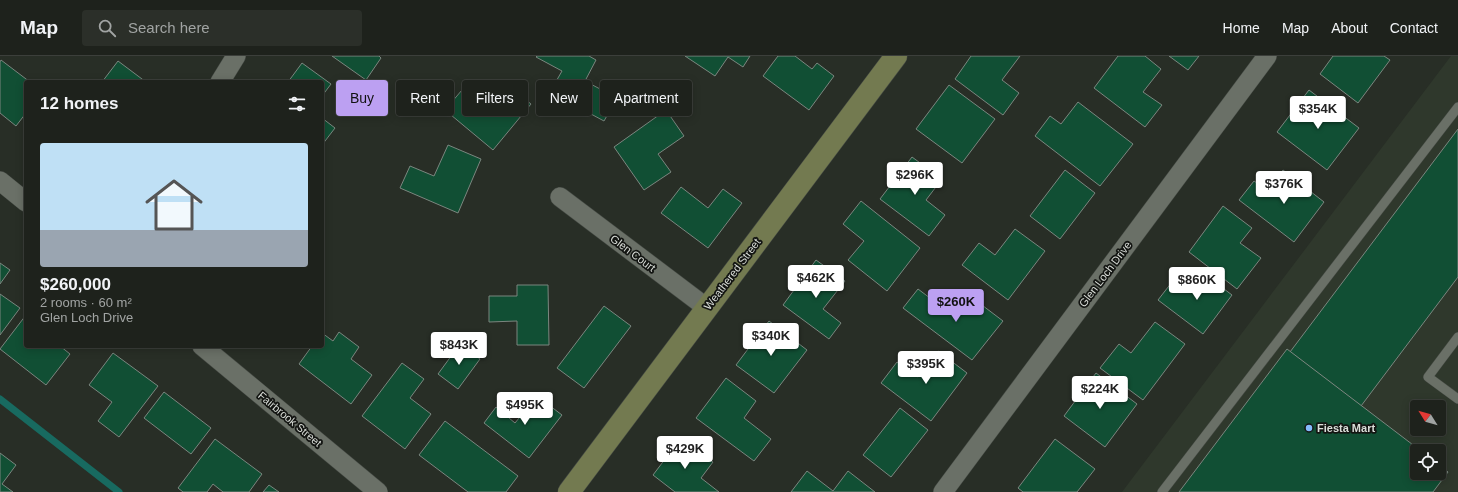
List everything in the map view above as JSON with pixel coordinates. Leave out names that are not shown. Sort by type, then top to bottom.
[{"type":"street","points":[[221,80],[236,56]]},
{"type":"street","name":"Weathered Street","points":[[569,492],[896,56]]},
{"type":"street","name":"Glen Loch Drive","points":[[943,492],[1267,56]]},
{"type":"street","points":[[0,180],[24,200]]},
{"type":"street","name":"Glen Court","points":[[560,197],[707,308]]},
{"type":"street","name":"Fairbrook Street","points":[[204,348],[378,492]]},
{"type":"lane","points":[[1162,492],[1458,107]]},
{"type":"lane","points":[[1458,337],[1428,377],[1458,399]]},
{"type":"shaded area","points":[[1451,56],[1458,56],[1458,492],[1122,492]]},
{"type":"building","points":[[332,56],[379,56],[381,58],[366,80]]},
{"type":"building","points":[[589,56],[596,60],[586,80],[557,80],[562,71],[536,57]]},
{"type":"building","points":[[685,56],[750,56],[743,67],[728,57],[715,76]]},
{"type":"building","points":[[778,56],[795,56],[812,69],[817,63],[834,76],[809,110],[763,76]]},
{"type":"building","points":[[971,56],[1020,56],[1002,80],[1019,93],[1003,115],[955,79]]},
{"type":"building","points":[[1118,56],[1145,56],[1161,69],[1143,92],[1162,105],[1145,127],[1094,88]]},
{"type":"building","points":[[1169,56],[1199,56],[1188,70]]},
{"type":"building","points":[[1333,56],[1384,56],[1390,60],[1358,103],[1320,74]]},
{"type":"building","points":[[1,60],[27,80],[24,80],[24,116],[16,126],[0,113]]},
{"type":"building","points":[[118,61],[143,80],[104,80]]},
{"type":"building","points":[[302,63],[331,84],[324,93],[324,80],[289,80]]},
{"type":"building","points":[[592,85],[600,89],[600,116],[607,116],[604,121],[592,115]]},
{"type":"building","points":[[949,85],[995,119],[962,163],[916,129]]},
{"type":"building","points":[[462,90],[462,116],[521,116],[493,150],[452,116],[454,116],[454,99]]},
{"type":"building","points":[[1309,90],[1359,128],[1327,170],[1277,132]]},
{"type":"building","points":[[1078,102],[1133,144],[1100,186],[1035,136],[1050,116],[1061,124]]},
{"type":"building","points":[[658,116],[670,116],[684,136],[658,154],[671,172],[644,190],[614,147]]},
{"type":"building","points":[[324,120],[335,128],[324,142]]},
{"type":"building","points":[[1458,129],[1458,277],[1361,406],[1290,352]]},
{"type":"building","points":[[448,145],[481,159],[458,213],[400,188],[410,166],[434,176]]},
{"type":"building","points":[[912,157],[942,179],[926,200],[945,215],[929,236],[880,199]]},
{"type":"building","points":[[1065,170],[1095,193],[1060,239],[1030,216]]},
{"type":"building","points":[[1283,170],[1324,202],[1294,242],[1239,200],[1254,181],[1267,190]]},
{"type":"building","points":[[681,187],[708,208],[723,189],[742,203],[708,248],[661,213]]},
{"type":"building","points":[[861,201],[920,248],[887,291],[848,260],[864,241],[843,224]]},
{"type":"building","points":[[1223,206],[1252,228],[1240,243],[1261,258],[1237,289],[1189,252]]},
{"type":"building","points":[[1015,229],[1045,251],[1008,300],[962,265],[979,243],[995,255]]},
{"type":"building","points":[[816,260],[845,281],[823,309],[841,323],[829,339],[783,305]]},
{"type":"building","points":[[0,263],[10,270],[0,284]]},
{"type":"building","points":[[1199,270],[1232,295],[1203,334],[1158,300],[1172,282],[1183,290]]},
{"type":"building","points":[[517,285],[548,285],[549,345],[517,345],[517,321],[489,322],[489,296],[517,296]]},
{"type":"building","points":[[918,289],[955,317],[970,296],[1003,321],[972,360],[903,308]]},
{"type":"building","points":[[0,294],[20,308],[0,335]]},
{"type":"building","points":[[604,306],[631,326],[584,388],[557,368]]},
{"type":"building","points":[[24,318],[24,348],[62,348],[70,354],[46,385],[0,349]]},
{"type":"building","points":[[769,321],[807,350],[774,393],[736,365]]},
{"type":"building","points":[[1155,322],[1185,344],[1143,400],[1100,368],[1119,344],[1131,353]]},
{"type":"building","points":[[339,332],[359,347],[351,359],[372,375],[351,404],[299,364],[311,348],[324,348],[324,334],[333,341]]},
{"type":"building","points":[[460,344],[480,359],[458,389],[438,374]]},
{"type":"building","name":"Fiesta Mart","points":[[1287,349],[1412,444],[1410,444],[1410,480],[1442,480],[1433,492],[1179,492]]},
{"type":"building","points":[[938,351],[967,373],[931,421],[881,383],[897,362],[918,377]]},
{"type":"building","points":[[113,353],[158,386],[119,437],[98,421],[112,402],[89,385]]},
{"type":"building","points":[[402,363],[424,379],[410,398],[431,414],[405,449],[362,416]]},
{"type":"building","points":[[1096,373],[1137,404],[1105,447],[1064,416]]},
{"type":"building","points":[[726,378],[756,401],[744,418],[771,439],[754,461],[696,418]]},
{"type":"building","points":[[164,392],[211,428],[191,454],[144,418]]},
{"type":"building","points":[[537,396],[562,415],[529,458],[484,423],[496,407],[515,423]]},
{"type":"building","points":[[900,408],[928,430],[891,477],[863,455]]},
{"type":"building","points":[[445,421],[518,476],[506,492],[468,492],[419,455]]},
{"type":"building","points":[[681,438],[713,462],[701,478],[719,492],[675,492],[653,475]]},
{"type":"building","points":[[215,439],[262,474],[249,492],[223,492],[213,484],[207,492],[183,492],[178,488]]},
{"type":"building","points":[[1055,439],[1095,469],[1077,492],[1023,492],[1018,488]]},
{"type":"building","points":[[0,453],[16,465],[2,484],[13,492],[0,492]]},
{"type":"building","points":[[807,471],[833,491],[848,471],[875,492],[791,492]]},
{"type":"building","points":[[269,485],[279,492],[263,492]]},
{"type":"waterway","points":[[0,399],[119,492]]},
{"type":"place","name":"Fiesta Mart","points":[[1309,428]]}]
